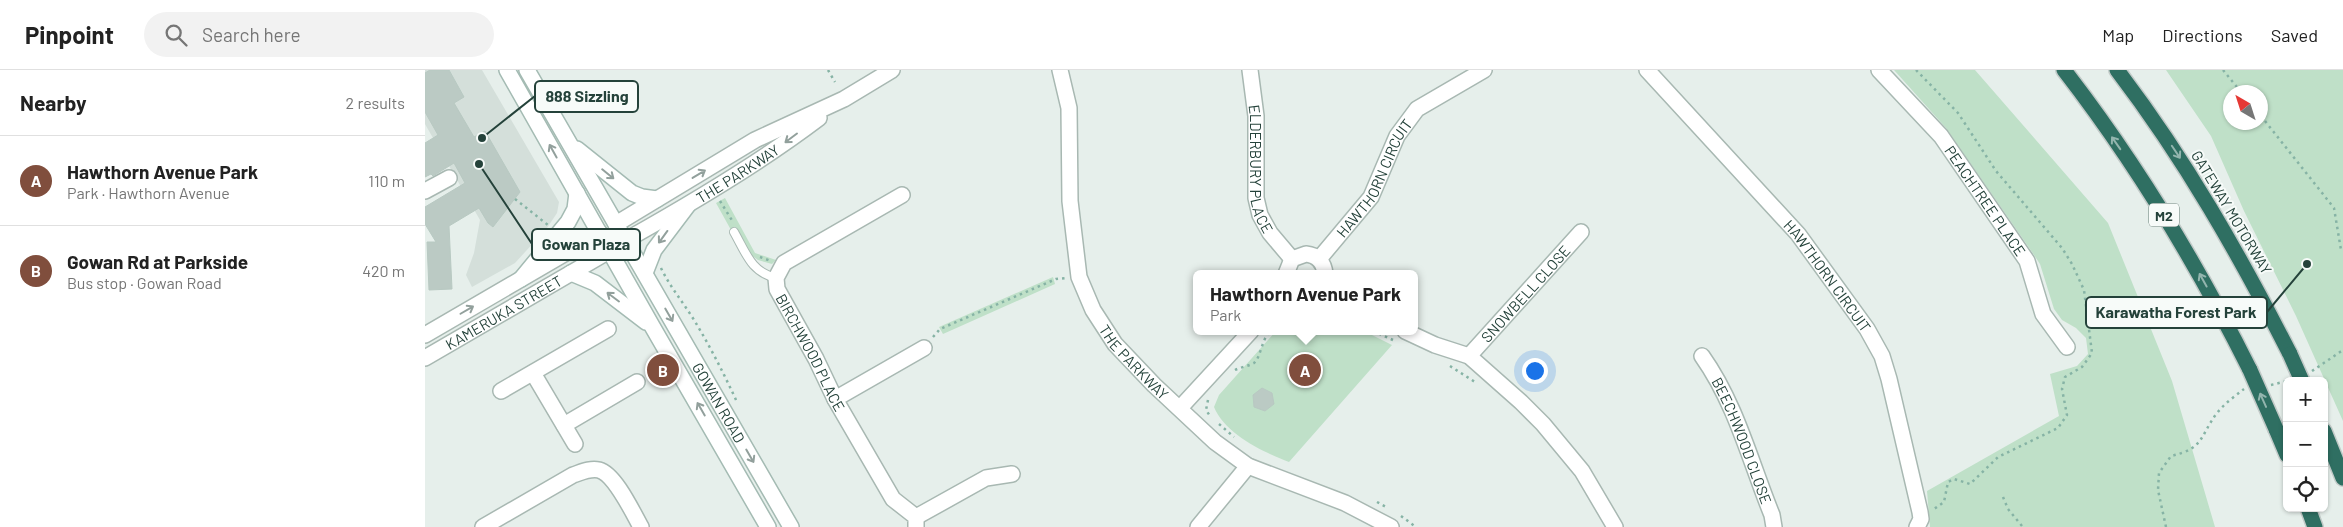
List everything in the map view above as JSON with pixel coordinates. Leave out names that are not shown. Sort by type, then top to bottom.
[{"type":"highway","name":"M2","points":[[2064,70],[2136,170],[2185,248],[2222,314],[2250,370],[2283,446]]},
{"type":"highway","name":"GATEWAY MOTORWAY","points":[[2117,70],[2179,157],[2213,212],[2247,270],[2301,377]]},
{"type":"highway","points":[[2328,441],[2343,478]]},
{"type":"highway","points":[[2309,512],[2315,527]]},
{"type":"street","name":"GOWAN ROAD","points":[[507,70],[768,527]]},
{"type":"street","name":"GOWAN ROAD","points":[[527,70],[791,527]]},
{"type":"street","name":"THE PARKWAY","points":[[616,224],[755,140],[844,98],[892,70]]},
{"type":"street","name":"THE PARKWAY","points":[[1060,70],[1069,108],[1070,201],[1079,277],[1093,310],[1115,344],[1154,385],[1215,442],[1248,466],[1394,520]]},
{"type":"street","name":"ELDERBURY PLACE","points":[[1250,70],[1257,116],[1256,198],[1260,215],[1270,233],[1279,247],[1293,259]]},
{"type":"street","name":"HAWTHORN CIRCUIT","points":[[1319,259],[1371,197],[1391,148],[1409,118],[1417,109],[1484,70]]},
{"type":"street","name":"HAWTHORN CIRCUIT","points":[[1647,70],[1799,234],[1867,329],[1882,356],[1889,379],[1920,512],[1921,518],[1917,527]]},
{"type":"street","name":"PEACHTREE PLACE","points":[[1879,70],[1941,136],[2027,261],[2043,314],[2067,347]]},
{"type":"street","name":"THE PARKWAY","points":[[609,250],[688,205],[777,149],[844,98]]},
{"type":"street","points":[[570,143],[632,193],[642,197],[657,199]]},
{"type":"street","points":[[425,191],[449,178]]},
{"type":"street","points":[[521,279],[568,222],[575,209],[577,193]]},
{"type":"street","name":"BIRCHWOOD PLACE","points":[[903,195],[784,264],[776,278],[777,289],[835,399],[893,499],[916,522]]},
{"type":"street","points":[[645,273],[654,250],[688,205]]},
{"type":"street","name":"KAMERUKA STREET","points":[[425,334],[616,224]]},
{"type":"street","name":"SNOWBELL CLOSE","points":[[1469,356],[1581,232]]},
{"type":"street","name":"KAMERUKA STREET","points":[[427,351],[492,319],[609,250]]},
{"type":"street","points":[[1287,270],[1293,259],[1305,254],[1319,259],[1324,270]]},
{"type":"street","points":[[571,273],[595,283],[652,326]]},
{"type":"street","points":[[501,391],[608,329]]},
{"type":"street","points":[[1180,408],[1247,335]]},
{"type":"street","points":[[1402,337],[1469,356],[1521,402],[1566,450],[1587,478],[1615,527]]},
{"type":"street","points":[[835,399],[924,348]]},
{"type":"street","name":"BEECHWOOD CLOSE","points":[[1703,356],[1717,377],[1741,428],[1772,515],[1774,527]]},
{"type":"street","points":[[533,373],[575,444]]},
{"type":"street","points":[[564,425],[637,382]]},
{"type":"street","points":[[1198,527],[1248,466]]},
{"type":"street","points":[[483,527],[573,475],[587,470],[601,470],[614,481],[641,527]]},
{"type":"street","points":[[916,522],[986,478],[1012,474]]},
{"type":"lane","points":[[734,232],[753,266],[763,275],[776,278]]},
{"type":"lane","points":[[492,319],[496,304],[493,295]]},
{"type":"path","points":[[828,70],[835,82]]},
{"type":"path","points":[[1916,70],[1958,113],[1996,171],[2051,234],[2071,264],[2084,290],[2091,352],[2082,367],[2065,377],[2062,389],[2067,415],[2058,428],[1998,457],[1969,484],[1954,479],[1948,482],[1944,502],[1939,506],[1920,512]]},
{"type":"path","points":[[2223,70],[2235,85]]},
{"type":"path","points":[[2268,125],[2334,208],[2341,250],[2343,251]]},
{"type":"path","points":[[515,199],[551,228]]},
{"type":"path","points":[[662,262],[661,267],[668,282],[694,320],[740,409]]},
{"type":"path","points":[[924,348],[940,329],[1056,279],[1079,277]]},
{"type":"path","points":[[1231,373],[1255,362],[1263,339],[1266,335]]},
{"type":"path","points":[[2314,370],[2343,350]]},
{"type":"path","points":[[1448,365],[1480,385]]},
{"type":"path","points":[[2165,527],[2158,490],[2159,472],[2171,456],[2184,453],[2197,446],[2218,412],[2245,388]]},
{"type":"path","points":[[1209,398],[1208,414],[1235,437]]},
{"type":"path","points":[[2003,497],[2008,509],[2025,527]]},
{"type":"path","points":[[1373,500],[1389,509]]},
{"type":"path","points":[[1394,520],[1416,527]]},
{"type":"shaded area","points":[[425,70],[482,70],[559,202],[557,213],[547,228],[515,263],[472,287],[466,275],[474,253],[480,220],[425,124]]},
{"type":"green space","points":[[1894,70],[1975,70],[2108,223],[2172,381],[2215,527],[1930,527],[1927,491],[2059,416],[2050,374],[2077,366],[2088,354],[2086,338],[2076,328],[2062,320],[2054,309],[2040,264],[2032,252],[1946,128]]},
{"type":"green space","points":[[2166,70],[2343,70],[2343,421],[2328,387],[2328,377],[2323,377],[2296,316],[2244,211],[2211,136]]},
{"type":"green space","points":[[725,198],[755,253],[776,260],[772,264],[758,260],[751,255],[735,227],[731,230],[716,203]]},
{"type":"green space","points":[[1053,277],[1055,284],[943,334],[939,327]]},
{"type":"green space","points":[[1272,335],[1372,335],[1392,345],[1289,462],[1246,441],[1227,426],[1219,417],[1214,407],[1219,395]]},
{"type":"building","points":[[430,70],[449,70],[464,97],[454,103],[474,137],[485,131],[520,192],[493,227],[488,223],[479,208],[449,226],[452,289],[429,290],[427,242],[436,242],[425,224],[425,207],[465,183],[454,163],[433,176],[431,174],[425,177],[425,143],[438,135],[425,112],[425,73]]},
{"type":"building","points":[[1262,388],[1272,393],[1274,404],[1265,411],[1254,407],[1253,395]]},
{"type":"place","name":"888 Sizzling","points":[[482,138]]},
{"type":"place","name":"Gowan Plaza","points":[[479,164]]},
{"type":"place","name":"Karawatha Forest Park","points":[[2307,264]]},
{"type":"place","name":"Gowan Rd at Parkside","points":[[663,370]]},
{"type":"place","name":"Hawthorn Avenue Park","points":[[1305,370]]}]
